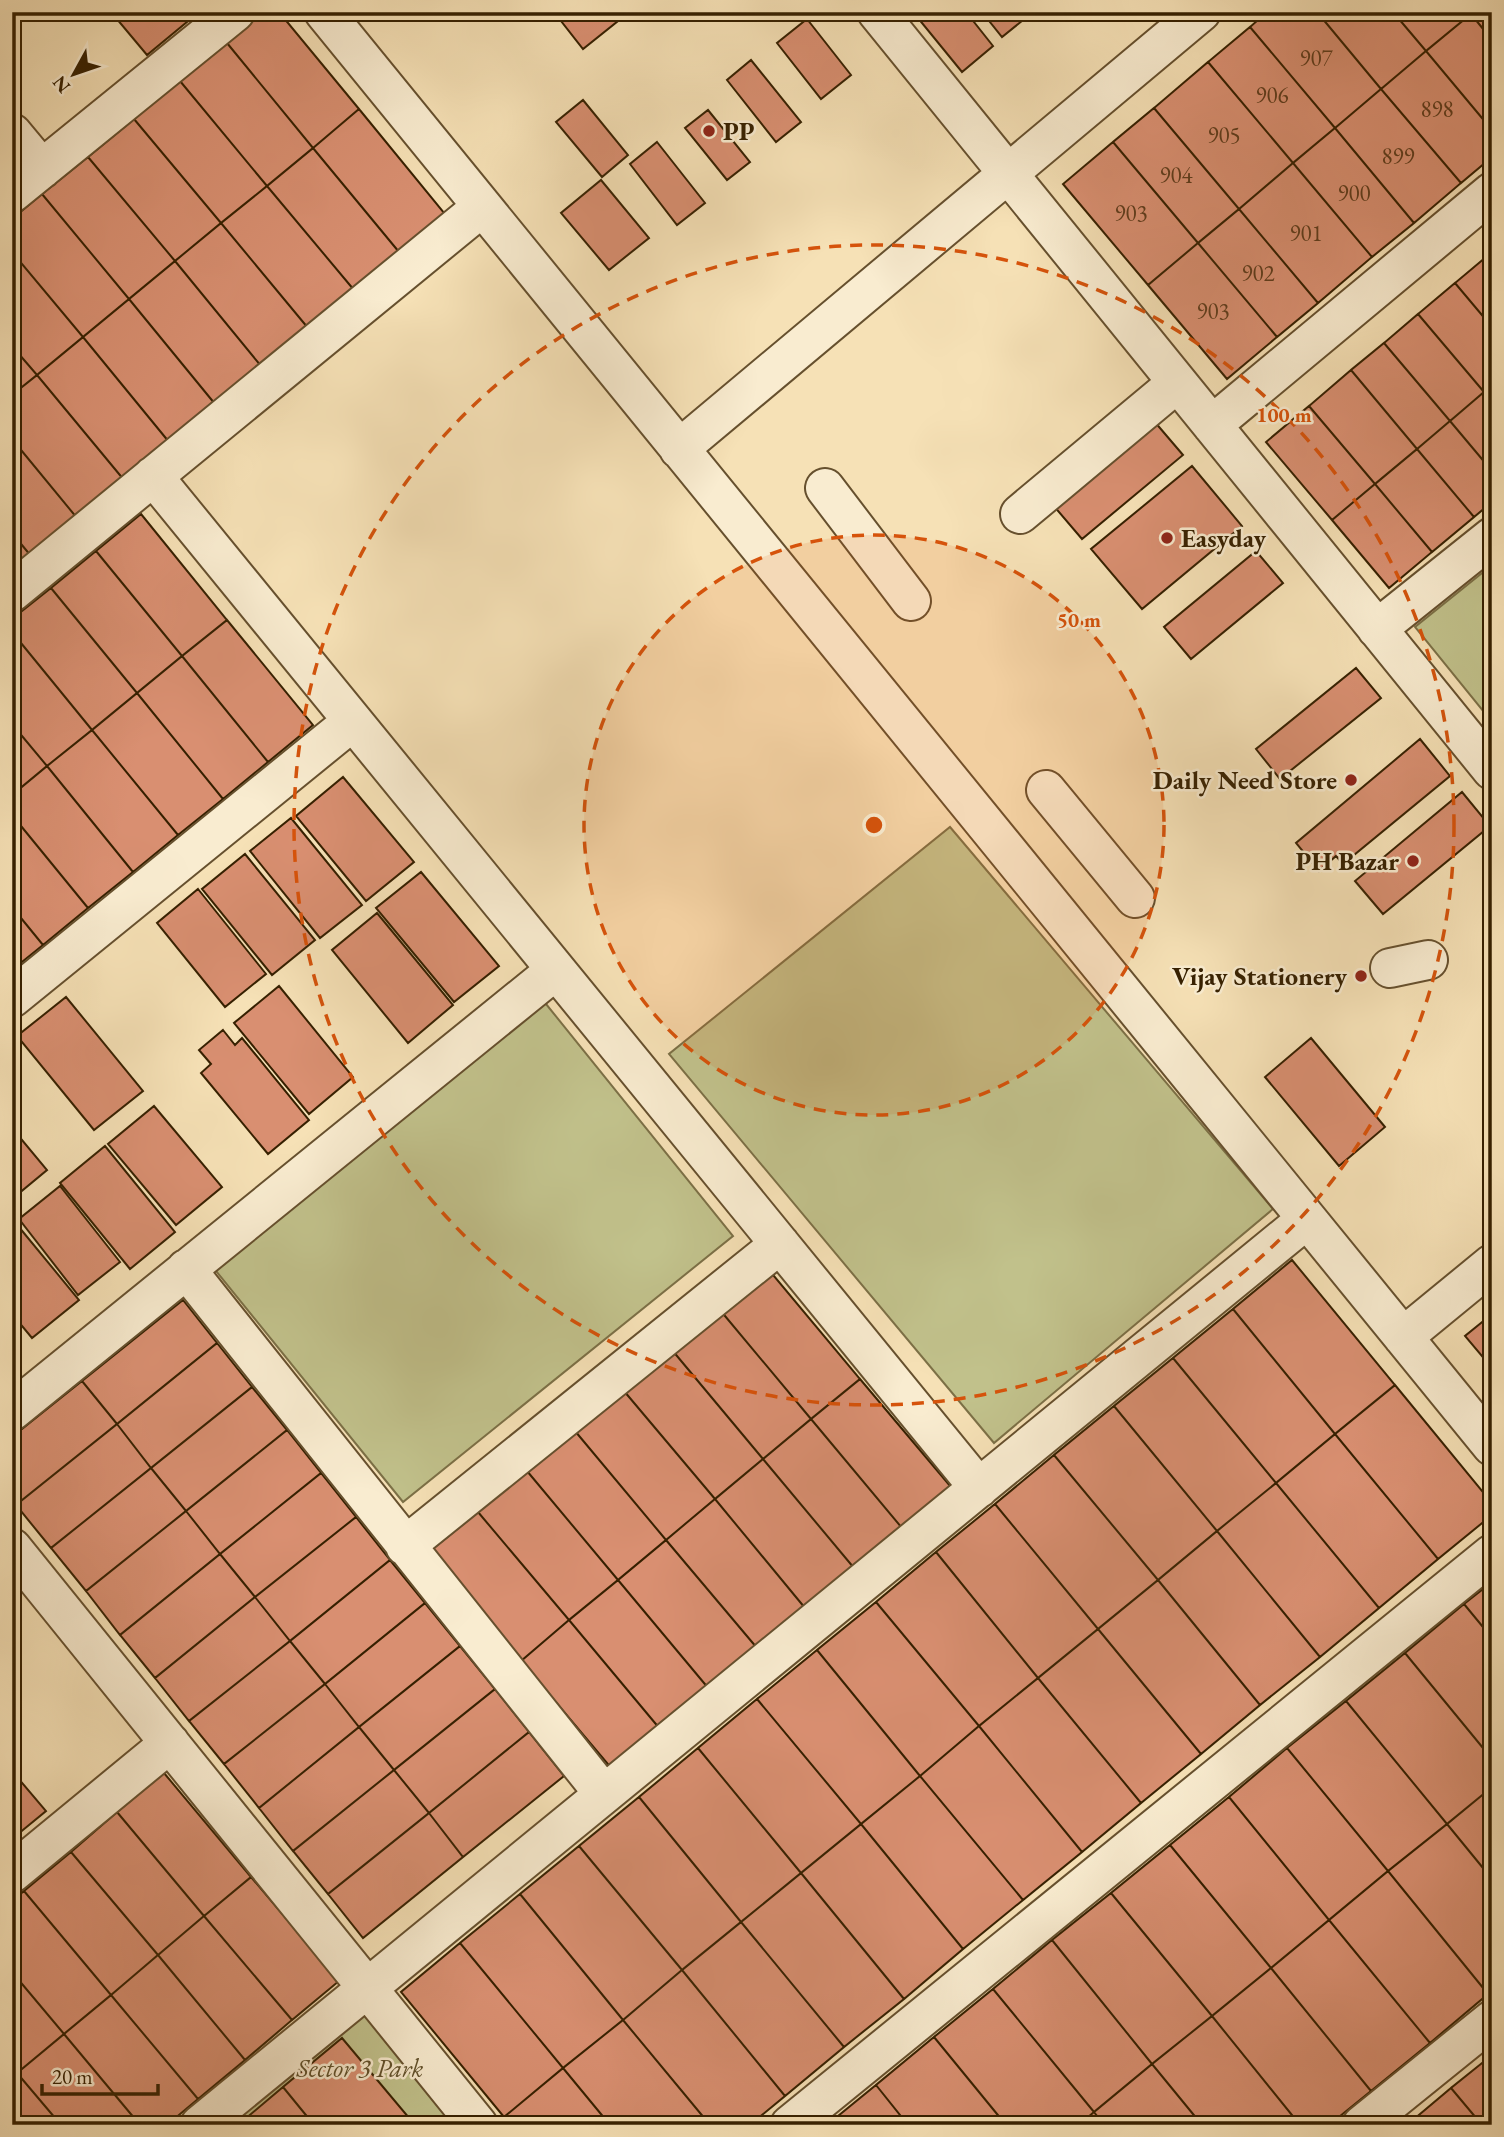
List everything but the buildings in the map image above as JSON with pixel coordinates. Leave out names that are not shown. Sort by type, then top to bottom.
[{"type":"street","points":[[12,193],[235,12]]},
{"type":"street","points":[[324,12],[1492,1446]]},
{"type":"street","points":[[877,12],[1492,770]]},
{"type":"street","points":[[679,449],[1201,12]]},
{"type":"street","points":[[12,133],[42,169]]},
{"type":"street","points":[[1212,425],[1492,192]]},
{"type":"street","points":[[12,592],[482,207]]},
{"type":"street","points":[[1020,514],[1177,383]]},
{"type":"street","points":[[153,476],[979,1488]]},
{"type":"street","points":[[825,488],[911,601]]},
{"type":"street","points":[[1377,629],[1492,537]]},
{"type":"street","points":[[12,998],[353,721]]},
{"type":"street","points":[[1046,790],[1135,898]]},
{"type":"street","points":[[1390,968],[1428,960]]},
{"type":"street","points":[[12,1411],[556,970]]},
{"type":"street","points":[[200,2125],[1307,1219]]},
{"type":"street","points":[[405,1546],[780,1244]]},
{"type":"street","points":[[1403,1337],[1492,1264]]},
{"type":"street","points":[[186,1269],[604,1794]]},
{"type":"street","points":[[12,1548],[478,2125]]},
{"type":"street","points":[[790,2125],[1492,1554]]},
{"type":"street","points":[[12,1873],[170,1743]]},
{"type":"street","points":[[1362,2125],[1492,2020]]},
{"type":"green space","points":[[1492,565],[1492,722],[1415,627]]},
{"type":"green space","points":[[950,827],[1273,1209],[994,1443],[669,1054]]},
{"type":"green space","points":[[542,999],[733,1236],[403,1502],[212,1266]]},
{"type":"green space","name":"Sector 3 Park","points":[[368,1987],[478,2125],[200,2125]]},
{"type":"place","name":"PP","points":[[709,131]]},
{"type":"place","name":"Easyday","points":[[1167,538]]},
{"type":"place","name":"Daily Need Store","points":[[1351,780]]},
{"type":"place","name":"PH Bazar","points":[[1413,861]]},
{"type":"place","name":"Vijay Stationery","points":[[1361,976]]}]
